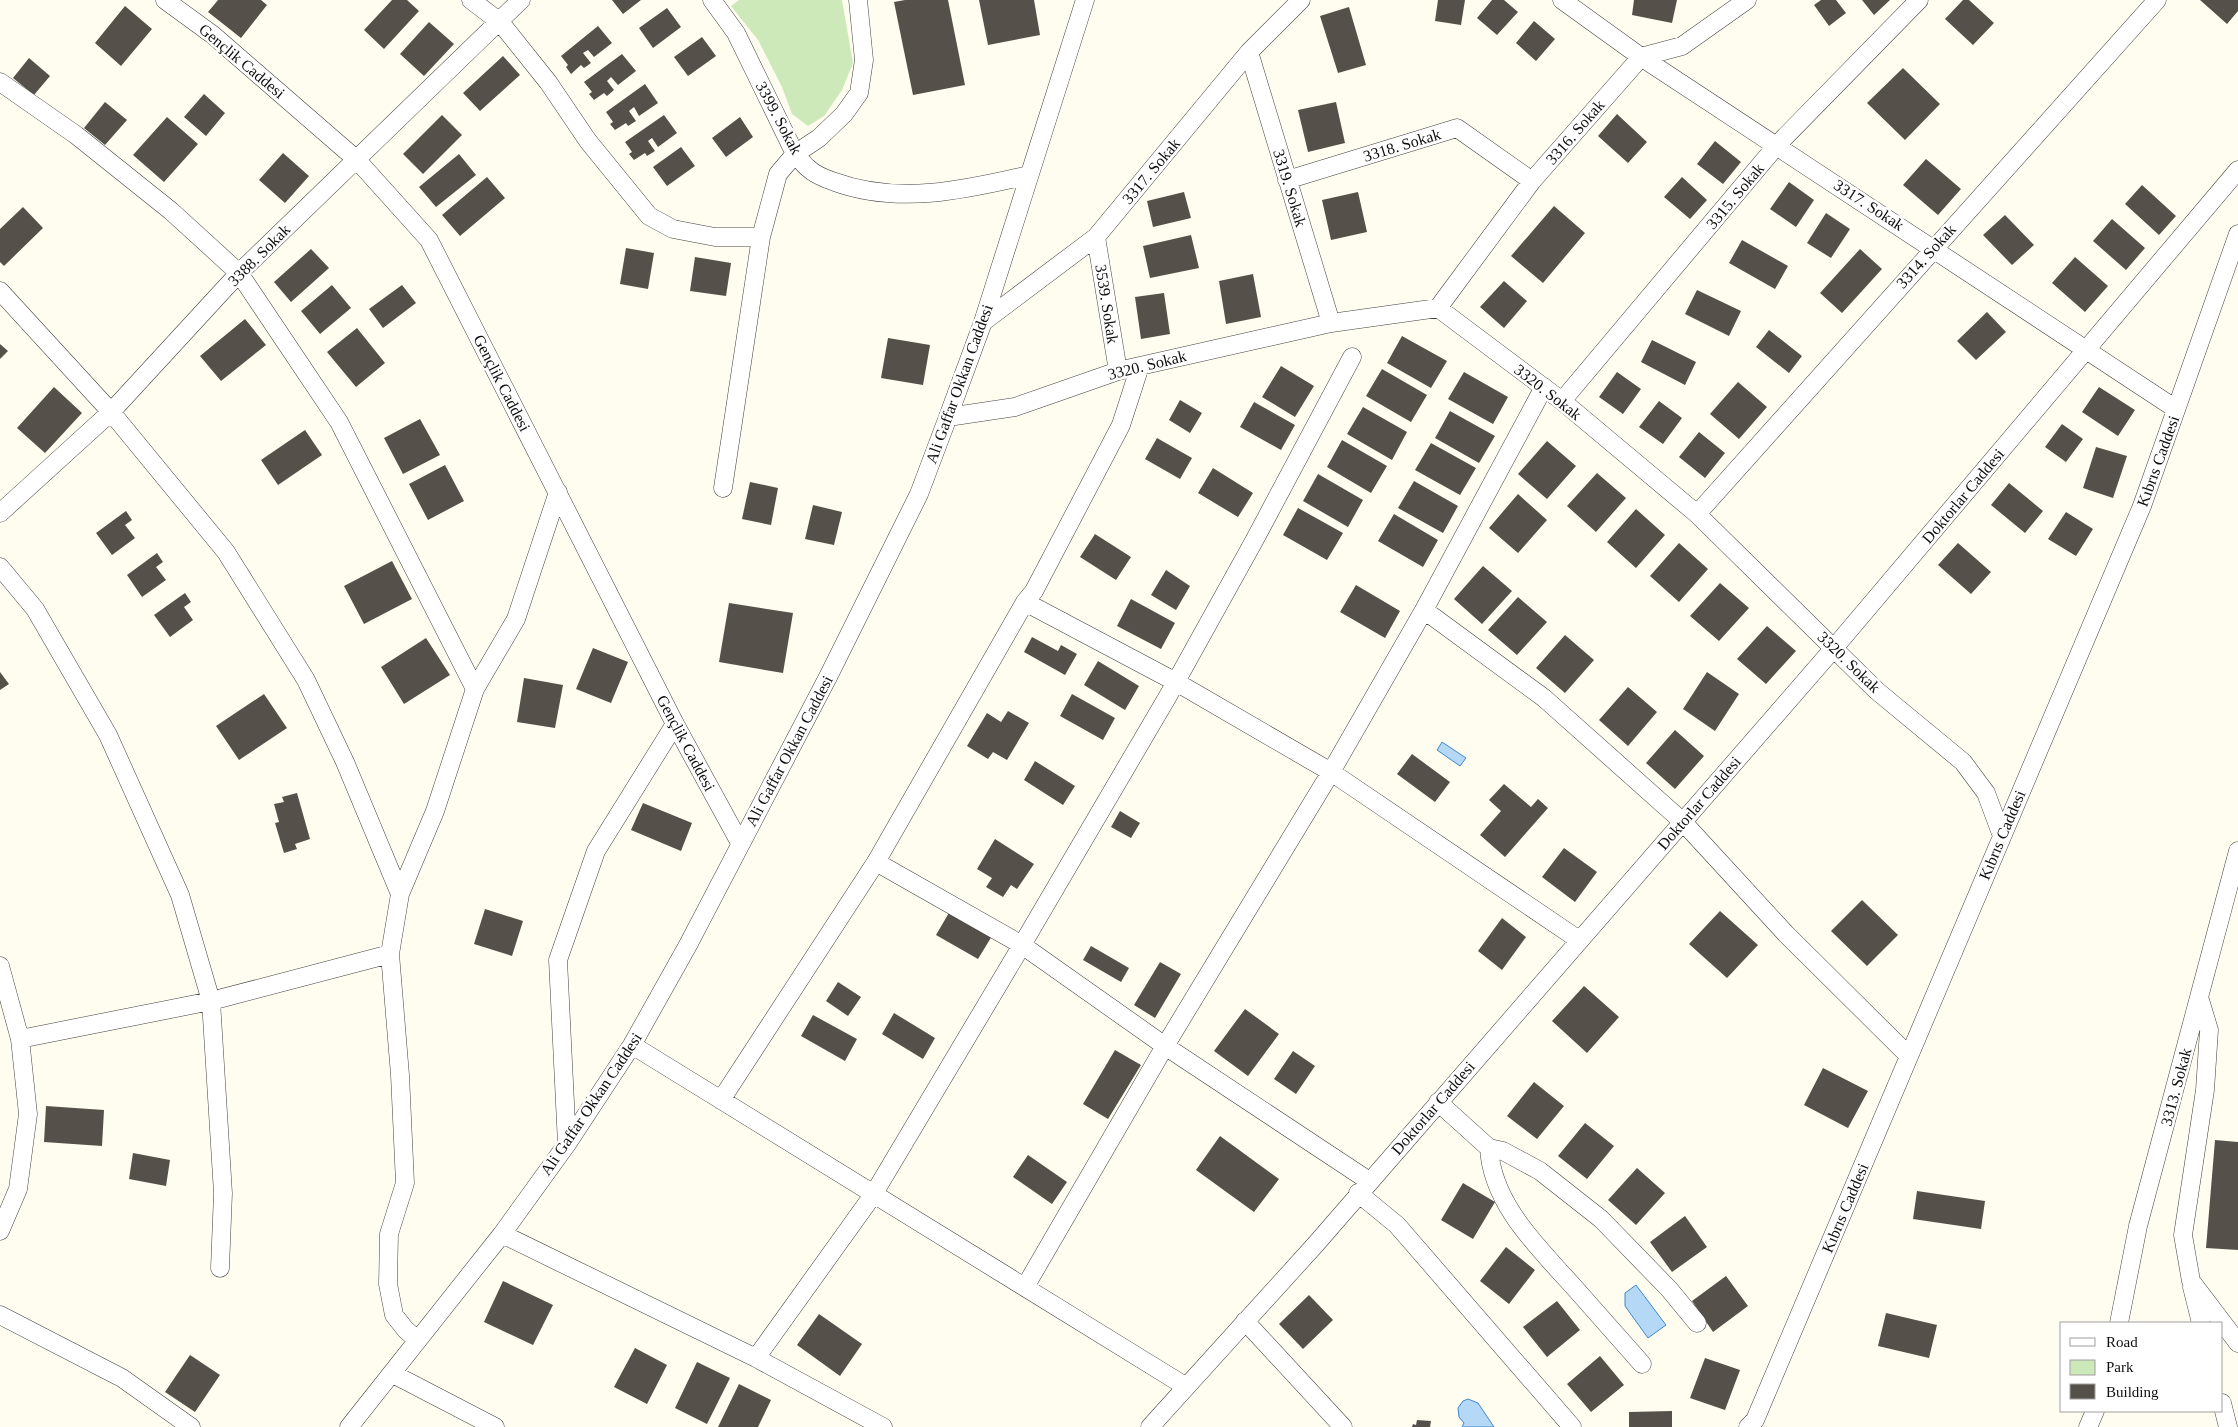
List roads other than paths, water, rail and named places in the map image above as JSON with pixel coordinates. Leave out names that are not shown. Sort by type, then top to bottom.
[{"type":"street","name":"Gençlik Caddesi","points":[[164,0],[214,35],[357,160],[429,240],[675,724],[740,843]]},
{"type":"street","points":[[471,0],[500,22],[548,82],[588,141],[649,216],[673,229],[716,237],[761,237]]},
{"type":"street","name":"3388. Sokak","points":[[0,513],[111,412],[240,274],[521,0]]},
{"type":"street","name":"3399. Sokak","points":[[712,0],[736,34],[795,154],[808,169],[826,179],[847,187],[887,194],[941,192],[976,188],[1028,175]]},
{"type":"street","points":[[723,488],[761,237],[778,174],[795,154],[819,138],[844,114],[859,93],[864,60],[858,0]]},
{"type":"street","name":"Ali Gaffar Okkan Caddesi","points":[[349,1427],[393,1374],[417,1340],[502,1234],[567,1144],[632,1046],[688,945],[880,574],[918,494],[983,322],[1085,0]]},
{"type":"street","name":"3317. Sokak","points":[[983,322],[1096,237],[1249,52],[1300,0]]},
{"type":"street","name":"3317. Sokak","points":[[1562,0],[1641,57],[1778,145],[2176,409]]},
{"type":"street","points":[[1641,57],[1682,46],[1747,0]]},
{"type":"street","name":"3315. Sokak","points":[[1562,401],[1778,145],[1919,0]]},
{"type":"street","name":"3314. Sokak","points":[[1697,514],[1933,248],[2157,0]]},
{"type":"street","name":"3319. Sokak","points":[[1249,52],[1331,323]]},
{"type":"street","name":"3316. Sokak","points":[[1438,308],[1532,181],[1641,57]]},
{"type":"street","points":[[0,82],[83,141],[172,211],[240,274],[339,422],[475,689]]},
{"type":"street","name":"3318. Sokak","points":[[1288,180],[1457,128],[1532,181]]},
{"type":"street","name":"Doktorlar Caddesi","points":[[1150,1427],[1185,1386],[1315,1245],[1834,648],[2088,350],[2238,170]]},
{"type":"street","name":"Kıbrıs Caddesi","points":[[1748,1427],[1755,1420],[2142,506],[2238,234]]},
{"type":"street","name":"3539. Sokak","points":[[1096,237],[1118,371]]},
{"type":"street","points":[[0,291],[111,412],[226,552],[306,680],[345,762],[400,894]]},
{"type":"street","name":"3320. Sokak","points":[[948,417],[1015,407],[1118,371],[1331,323],[1438,308],[1562,401],[1697,514],[1877,691],[1963,762],[1986,794],[2002,836]]},
{"type":"street","points":[[756,1358],[873,1194],[1022,945],[1176,682],[1352,357]]},
{"type":"street","points":[[721,1100],[876,862],[1025,602],[1034,591],[1121,425],[1140,366]]},
{"type":"street","points":[[1024,1287],[1165,1046],[1331,772],[1424,610],[1544,387]]},
{"type":"street","points":[[417,1340],[394,1315],[388,1284],[389,1234],[405,1183],[400,1074],[390,954],[400,894],[435,811],[475,689],[516,619],[558,492]]},
{"type":"street","points":[[0,566],[36,609],[108,735],[180,894],[211,1001],[223,1193],[220,1268]]},
{"type":"street","points":[[1025,602],[1176,682],[1331,772],[1579,940]]},
{"type":"street","points":[[1424,610],[1544,698],[1683,822],[1786,934],[1909,1056]]},
{"type":"street","points":[[567,1144],[558,960],[596,851],[675,724]]},
{"type":"street","name":"3313. Sokak","points":[[2119,1322],[2138,1226],[2200,1000],[2238,851]]},
{"type":"street","points":[[876,862],[1022,945],[1364,1187],[1572,1427]]},
{"type":"street","points":[[20,1039],[211,1001],[390,954]]},
{"type":"street","points":[[0,966],[20,1039],[28,1114],[18,1189],[0,1232]]},
{"type":"street","points":[[2200,1000],[2209,1030],[2205,1090],[2183,1235],[2190,1281],[2201,1322]]},
{"type":"street","points":[[632,1046],[1185,1386]]},
{"type":"street","points":[[1438,1102],[1490,1148],[1503,1151],[1540,1171],[1601,1219],[1669,1289],[1697,1324]]},
{"type":"street","points":[[1490,1148],[1490,1162],[1501,1194],[1529,1237],[1642,1364]]},
{"type":"street","points":[[502,1234],[756,1358],[883,1427]]},
{"type":"street","points":[[2190,1281],[2222,1322]]},
{"type":"street","points":[[0,1315],[122,1378],[190,1427]]},
{"type":"street","points":[[1245,1321],[1343,1427]]},
{"type":"street","points":[[2223,1324],[2238,1343]]},
{"type":"street","points":[[393,1374],[495,1427]]},
{"type":"street","points":[[2223,1408],[2228,1427]]},
{"type":"street","points":[[2088,1427],[2095,1412]]},
{"type":"water","points":[[1442,742],[1466,758],[1460,766],[1437,750]]},
{"type":"water","points":[[1636,1285],[1666,1325],[1648,1338],[1625,1306],[1625,1293]]},
{"type":"water","points":[[1468,1399],[1478,1403],[1494,1427],[1462,1427],[1464,1423],[1459,1417],[1458,1408],[1463,1401]]}]
